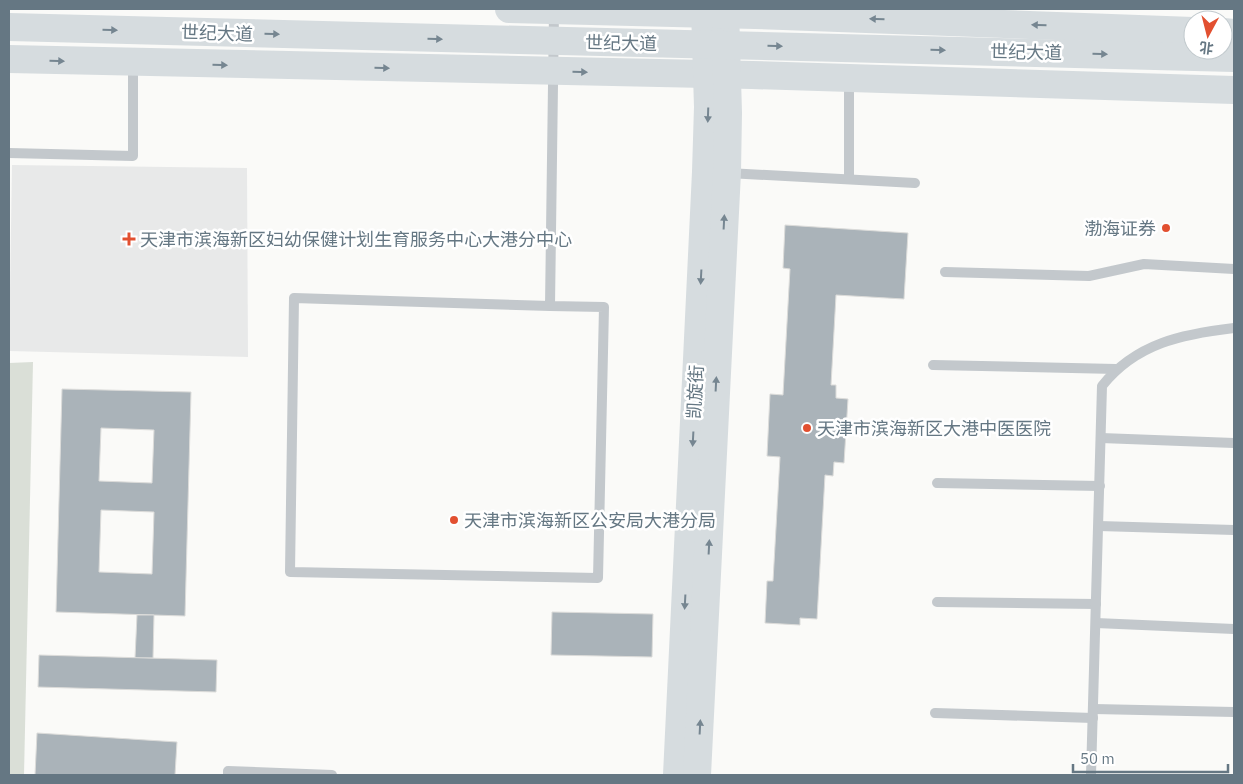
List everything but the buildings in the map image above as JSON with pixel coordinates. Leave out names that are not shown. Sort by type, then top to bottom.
[{"type":"main road","name":"世纪大道","points":[[509,9],[715,11],[1183,31]]},
{"type":"main road","name":"凯旋街","points":[[697,775],[727,172],[718,74],[715,11]]},
{"type":"main road","name":"世纪大道","points":[[9,27],[1234,58]]},
{"type":"main road","points":[[9,59],[718,74],[1234,90]]},
{"type":"main road","name":"凯旋街","points":[[677,775],[706,172],[718,74]]},
{"type":"lane","points":[[550,306],[554,10]]},
{"type":"lane","points":[[9,153],[133,156],[133,63]]},
{"type":"lane","points":[[849,78],[849,179]]},
{"type":"lane","points":[[727,172],[914,183]]},
{"type":"lane","points":[[945,272],[1089,276],[1144,264],[1234,269]]},
{"type":"lane","points":[[294,298],[550,306],[604,308],[598,578],[290,572],[294,298]]},
{"type":"lane","points":[[1091,775],[1102,386],[1116,369],[1152,346],[1196,332],[1234,328]]},
{"type":"lane","points":[[933,365],[1116,369]]},
{"type":"lane","points":[[1101,438],[1234,443]]},
{"type":"lane","points":[[937,483],[1100,486]]},
{"type":"lane","points":[[1098,526],[1234,530]]},
{"type":"lane","points":[[937,602],[1096,604]]},
{"type":"lane","points":[[1096,624],[1234,629]]},
{"type":"lane","points":[[935,713],[1093,714],[1234,712]]},
{"type":"lane","points":[[228,775],[228,771],[332,775]]},
{"type":"shaded area","name":"天津市滨海新区妇幼保健计划生育服务中心大港分中心","points":[[12,165],[247,168],[248,357],[9,351]]},
{"type":"shaded area","points":[[33,362],[24,775],[9,775],[9,363]]},
{"type":"place","name":"渤海证券","points":[[1166,228]]},
{"type":"place","name":"天津市滨海新区妇幼保健计划生育服务中心大港分中心","points":[[129,239]]},
{"type":"place","name":"天津市滨海新区大港中医医院","points":[[807,428]]},
{"type":"place","name":"天津市滨海新区公安局大港分局","points":[[454,520]]}]
